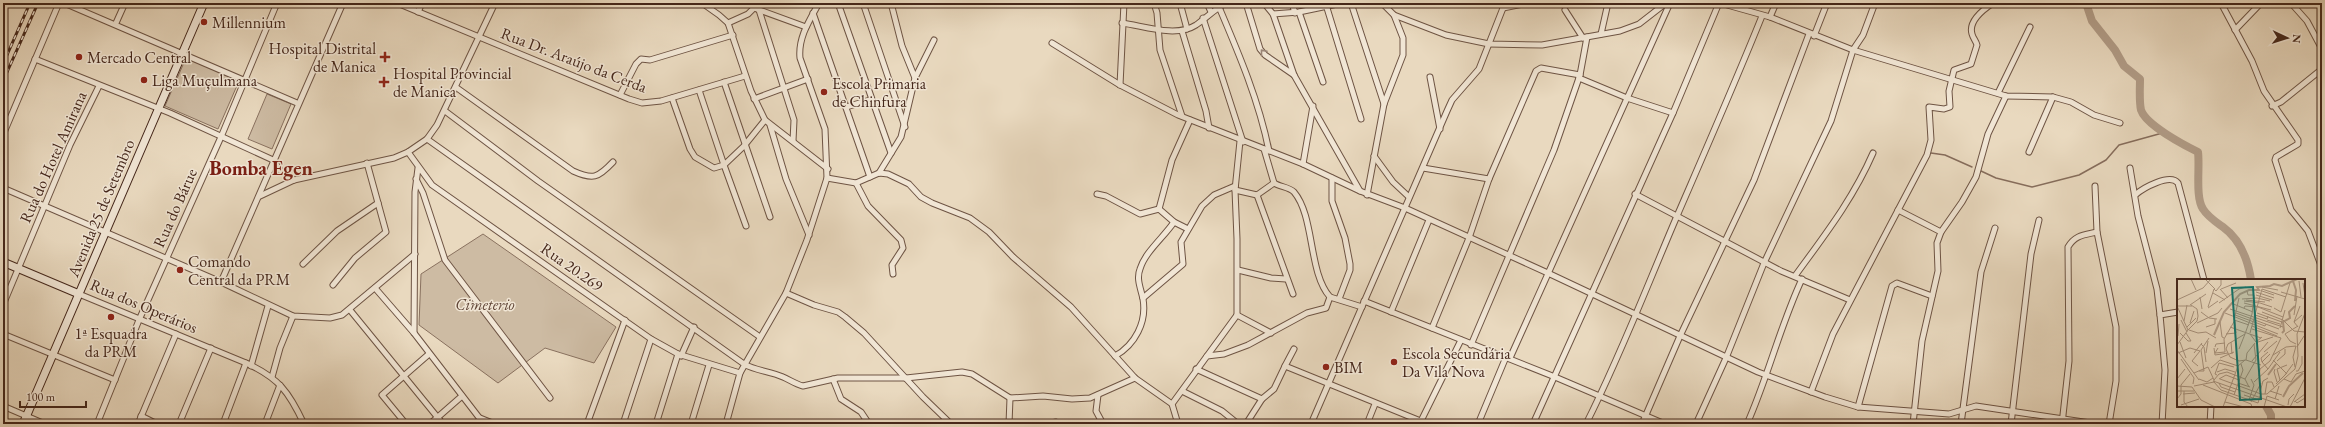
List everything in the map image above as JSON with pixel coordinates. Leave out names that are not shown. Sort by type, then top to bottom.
[{"type":"street","points":[[3,10],[6,3]]},
{"type":"street","points":[[3,135],[59,3]]},
{"type":"street","points":[[64,3],[116,23],[297,103]]},
{"type":"street","points":[[116,23],[125,3]]},
{"type":"street","name":"Avenida 25 de Setembro","points":[[23,424],[204,3]]},
{"type":"street","name":"Rua do Bárue","points":[[97,424],[139,320],[221,137],[277,3]]},
{"type":"street","points":[[221,282],[260,196],[273,160],[297,103],[343,3]]},
{"type":"street","name":"Rua Dr. Araújo da Cerda","points":[[397,3],[620,95],[647,103],[672,98],[745,76]]},
{"type":"street","points":[[418,12],[422,3]]},
{"type":"street","points":[[260,196],[294,180],[408,152],[427,139],[445,111],[457,88],[478,37],[495,3]]},
{"type":"street","points":[[702,3],[720,15],[728,23],[745,76],[754,99],[765,120],[793,140],[828,169]]},
{"type":"street","points":[[759,3],[757,9],[794,120],[793,140]]},
{"type":"street","points":[[726,424],[740,373],[786,293],[809,235],[828,178],[825,129],[799,49],[806,27],[819,3]]},
{"type":"street","points":[[838,3],[870,100],[891,153]]},
{"type":"street","points":[[863,3],[904,127]]},
{"type":"street","points":[[891,3],[902,46],[915,78]]},
{"type":"street","points":[[1120,85],[1124,3]]},
{"type":"street","points":[[1154,3],[1159,29],[1160,50],[1182,116]]},
{"type":"street","points":[[1180,3],[1184,30],[1210,128]]},
{"type":"street","points":[[1207,3],[1211,12]]},
{"type":"street","points":[[1122,23],[1159,29],[1184,30],[1226,3]]},
{"type":"street","points":[[1246,3],[1260,49],[1265,55],[1294,75]]},
{"type":"street","points":[[1264,3],[1273,14],[1294,75],[1360,191]]},
{"type":"street","points":[[1292,3],[1297,12],[1323,82]]},
{"type":"street","points":[[1317,3],[1319,9]]},
{"type":"street","points":[[1273,14],[1327,8],[1342,3]]},
{"type":"street","points":[[1351,3],[1384,104]]},
{"type":"street","points":[[1382,3],[1394,15],[1446,36],[1489,44],[1542,45],[1620,31],[1639,24],[1666,3]]},
{"type":"street","points":[[1311,424],[1409,197],[1441,130],[1452,100],[1479,69],[1504,6],[1528,3]]},
{"type":"street","points":[[1601,34],[1608,3]]},
{"type":"street","points":[[1478,424],[1508,358],[1550,274],[1670,3]]},
{"type":"street","points":[[1534,424],[1635,194],[1673,113],[1720,3],[1770,17],[1812,35],[1853,50],[1951,78],[2006,96],[2053,97],[2071,102],[2094,115],[2120,123]]},
{"type":"street","points":[[1770,17],[1776,3]]},
{"type":"street","points":[[1642,424],[1680,336],[1754,180],[1812,35],[1827,3]]},
{"type":"street","points":[[1696,424],[1726,358],[1764,262],[1831,121],[1853,50],[1863,35],[1875,3]]},
{"type":"street","points":[[1811,392],[1833,334],[1929,148],[1931,140],[1929,107],[1944,109],[1951,105],[1949,91],[1951,78],[1955,68],[1971,64],[1977,45],[1972,33],[1972,26],[1984,10],[1993,3]]},
{"type":"street","points":[[2221,3],[2272,106],[2293,129],[2298,140],[2298,144],[2276,157],[2275,160],[2291,210],[2308,231],[2322,268]]},
{"type":"street","points":[[2235,30],[2260,3]]},
{"type":"street","points":[[2291,3],[2305,18],[2322,49]]},
{"type":"street","points":[[1219,7],[1245,70],[1263,121],[1266,150],[1274,183]]},
{"type":"street","points":[[1327,8],[1361,119]]},
{"type":"street","points":[[728,23],[757,9],[806,27]]},
{"type":"street","points":[[1471,345],[1536,188],[1554,150],[1580,76],[1585,37],[1566,10]]},
{"type":"street","points":[[813,13],[870,176]]},
{"type":"street","points":[[1367,195],[1384,104],[1403,55],[1404,45],[1394,15]]},
{"type":"street","points":[[1586,424],[1637,314],[1677,216],[1726,106],[1762,16]]},
{"type":"street","points":[[1172,404],[1196,369],[1237,315],[1238,270],[1235,188],[1241,141],[1203,18]]},
{"type":"street","points":[[1998,93],[2030,27]]},
{"type":"street","points":[[620,95],[636,64],[641,59],[650,60],[733,35]]},
{"type":"street","points":[[878,173],[901,137],[915,78],[934,40]]},
{"type":"street","points":[[1052,43],[1120,85],[1190,120],[1303,164],[1367,195],[1405,208],[1592,293],[1726,358],[1767,376],[1858,407],[1949,414],[1976,406],[2062,421],[2097,424]]},
{"type":"street","points":[[35,59],[158,109],[273,160],[280,170],[294,180]]},
{"type":"street","points":[[1432,328],[1469,238],[1489,179],[1538,68],[1580,76],[1627,98],[1673,113]]},
{"type":"street","points":[[2272,106],[2281,102],[2322,69]]},
{"type":"street","points":[[1430,77],[1441,130]]},
{"type":"street","points":[[754,99],[808,79]]},
{"type":"street","points":[[724,82],[744,146],[770,217]]},
{"type":"street","name":"Rua do Hotel Amirana","points":[[3,305],[70,145],[99,86]]},
{"type":"street","points":[[457,88],[573,171],[585,176],[594,177],[602,173],[613,162]]},
{"type":"street","points":[[699,90],[746,226]]},
{"type":"street","points":[[1913,424],[1922,341],[1938,271],[1937,247],[1941,232],[1962,202],[1976,177],[1988,134],[2006,96]]},
{"type":"street","points":[[2029,152],[2053,97]]},
{"type":"street","points":[[672,98],[685,139],[695,157],[714,168],[724,165],[744,146],[765,120]]},
{"type":"street","points":[[846,108],[870,100]]},
{"type":"street","points":[[1303,164],[1313,106]]},
{"type":"street","points":[[445,111],[538,181],[760,337]]},
{"type":"street","points":[[1159,209],[1172,160],[1190,120]]},
{"type":"street","points":[[770,125],[786,179],[809,235]]},
{"type":"street","points":[[427,139],[744,364],[755,370],[784,377],[803,386],[833,379],[906,378],[962,372],[972,374],[1010,398],[1043,396],[1072,399],[1090,398],[1135,378]]},
{"type":"street","name":"Rua 20.269","points":[[408,152],[418,168],[432,185],[651,338],[679,355],[740,373]]},
{"type":"street","points":[[1795,276],[1840,215],[1863,176],[1873,153]]},
{"type":"street","points":[[1374,156],[1393,182],[1409,197]]},
{"type":"street","points":[[333,285],[355,258],[386,232],[367,163]]},
{"type":"street","points":[[414,333],[414,254],[416,179],[418,168]]},
{"type":"street","points":[[1423,168],[1489,179]]},
{"type":"street","points":[[2130,168],[2157,289],[2165,370],[2162,424]]},
{"type":"street","points":[[828,178],[856,183],[878,173],[898,177],[909,184],[921,197],[970,218],[989,232],[1013,257],[1071,307],[1135,378],[1172,404],[1178,424]]},
{"type":"street","points":[[1332,178],[1332,201],[1345,238],[1350,264],[1350,270],[1339,299]]},
{"type":"street","points":[[416,179],[423,193],[445,260],[550,398]]},
{"type":"street","points":[[2135,195],[2144,187],[2154,183],[2176,181],[2204,279]]},
{"type":"street","points":[[856,183],[868,206],[901,240],[903,248],[892,265],[893,274]]},
{"type":"street","points":[[1257,195],[1274,183]]},
{"type":"street","points":[[1274,183],[1290,189],[1297,198],[1304,214],[1322,286],[1330,297],[1362,307]]},
{"type":"street","points":[[2095,186],[2097,232],[2116,327],[2116,381],[2109,424]]},
{"type":"street","points":[[3,188],[221,282],[268,306],[293,316],[335,318],[350,310],[414,254]]},
{"type":"street","points":[[1143,298],[1183,264],[1180,247],[1188,229],[1202,206],[1210,198],[1235,188],[1257,195]]},
{"type":"street","points":[[1097,194],[1106,196],[1140,214],[1159,209]]},
{"type":"street","points":[[1635,194],[1764,262],[1850,300]]},
{"type":"street","points":[[1257,195],[1286,279],[1293,294]]},
{"type":"street","points":[[303,264],[337,232],[378,203]]},
{"type":"street","points":[[1159,209],[1174,222],[1188,229]]},
{"type":"street","points":[[1898,210],[1941,232]]},
{"type":"street","points":[[1391,312],[1429,220]]},
{"type":"street","points":[[2011,424],[2031,254],[2039,220]]},
{"type":"street","points":[[1115,356],[1128,348],[1136,337],[1143,313],[1143,298],[1138,281],[1140,269],[1174,222]]},
{"type":"street","points":[[1961,424],[1981,272],[1995,228]]},
{"type":"street","points":[[2062,421],[2069,361],[2068,247],[2072,240],[2079,235],[2097,232]]},
{"type":"street","name":"Rua dos Operários","points":[[3,262],[252,366],[272,377],[280,385],[298,409],[304,424]]},
{"type":"street","points":[[1238,270],[1271,278],[1286,279]]},
{"type":"street","points":[[1747,424],[1767,376],[1786,316],[1802,279]]},
{"type":"street","points":[[1858,407],[1892,286],[1897,283],[1932,296]]},
{"type":"street","points":[[375,288],[414,333],[484,424]]},
{"type":"street","points":[[786,293],[814,305],[838,312],[864,333],[951,424]]},
{"type":"street","points":[[1207,356],[1224,354],[1248,345],[1307,312],[1326,308],[1330,297]]},
{"type":"street","points":[[1364,301],[1471,345],[1555,376],[1645,417],[1665,424]]},
{"type":"street","points":[[252,366],[268,306]]},
{"type":"street","points":[[350,310],[443,424]]},
{"type":"street","points":[[2160,315],[2177,312]]},
{"type":"street","points":[[1237,315],[1271,333]]},
{"type":"street","points":[[272,377],[280,348],[293,316]]},
{"type":"street","points":[[587,424],[625,320]]},
{"type":"street","points":[[656,424],[679,355],[694,328]]},
{"type":"street","points":[[3,334],[53,356],[115,380]]},
{"type":"street","points":[[138,424],[176,334]]},
{"type":"street","points":[[623,424],[651,338]]},
{"type":"street","points":[[1421,423],[1461,340]]},
{"type":"street","points":[[179,424],[211,348]]},
{"type":"street","points":[[1246,424],[1262,399],[1274,389],[1294,349]]},
{"type":"street","points":[[406,424],[382,395],[403,374],[429,354]]},
{"type":"street","points":[[223,424],[246,363]]},
{"type":"street","points":[[691,424],[709,365]]},
{"type":"street","points":[[1285,366],[1421,423],[1428,424]]},
{"type":"street","points":[[1196,369],[1262,399]]},
{"type":"street","points":[[833,379],[841,399],[861,412],[869,424]]},
{"type":"street","points":[[265,424],[280,385]]},
{"type":"street","points":[[1182,391],[1222,411],[1238,424]]},
{"type":"street","points":[[1098,395],[1096,411],[1103,424]]},
{"type":"street","points":[[430,424],[462,396]]},
{"type":"street","points":[[1009,424],[1010,398]]},
{"type":"street","points":[[1367,424],[1375,404]]},
{"type":"street","points":[[3,406],[45,424]]},
{"type":"street","points":[[2210,424],[2211,407]]},
{"type":"street","points":[[141,416],[157,424]]},
{"type":"street","points":[[480,418],[495,424]]},
{"type":"street","points":[[1048,424],[1056,422]]},
{"type":"green space","points":[[186,58],[239,81],[218,129],[165,106]]},
{"type":"green space","points":[[267,94],[291,104],[272,149],[248,139]]},
{"type":"green space","name":"Cimeterio","points":[[483,234],[616,327],[594,363],[545,348],[498,383],[419,325],[421,274]]},
{"type":"waterway","points":[[2086,3],[2092,21],[2115,50],[2124,66],[2140,79],[2140,106],[2144,116],[2166,134],[2198,152],[2198,190],[2203,209],[2212,219],[2235,238],[2246,258],[2251,279]]},
{"type":"waterway","points":[[1981,171],[1996,178],[2032,187],[2079,175],[2106,160],[2119,145],[2166,132]]},
{"type":"waterway","points":[[1931,153],[1945,155],[1972,167]]},
{"type":"waterway","points":[[2267,407],[2271,415],[2271,424]]},
{"type":"railway","points":[[3,64],[30,3]]},
{"type":"railway","points":[[3,81],[38,3]]},
{"type":"place","name":"Millennium","points":[[204,22]]},
{"type":"place","name":"Mercado Central","points":[[79,57]]},
{"type":"place","name":"Hospital Distrital de Manica","points":[[385,57]]},
{"type":"place","name":"Liga Muçulmana","points":[[144,80]]},
{"type":"place","name":"Hospital Provincial de Manica","points":[[384,82]]},
{"type":"place","name":"Escola Primaria de Chinfura","points":[[824,92]]},
{"type":"place","name":"Comando Central da PRM","points":[[180,270]]},
{"type":"place","name":"1ª Esquadra da PRM","points":[[111,317]]},
{"type":"place","name":"Escola Secundária Da Vila Nova","points":[[1394,362]]},
{"type":"place","name":"BIM","points":[[1326,367]]},
{"type":"district","name":"Bomba Egen","points":[[261,168]]}]
